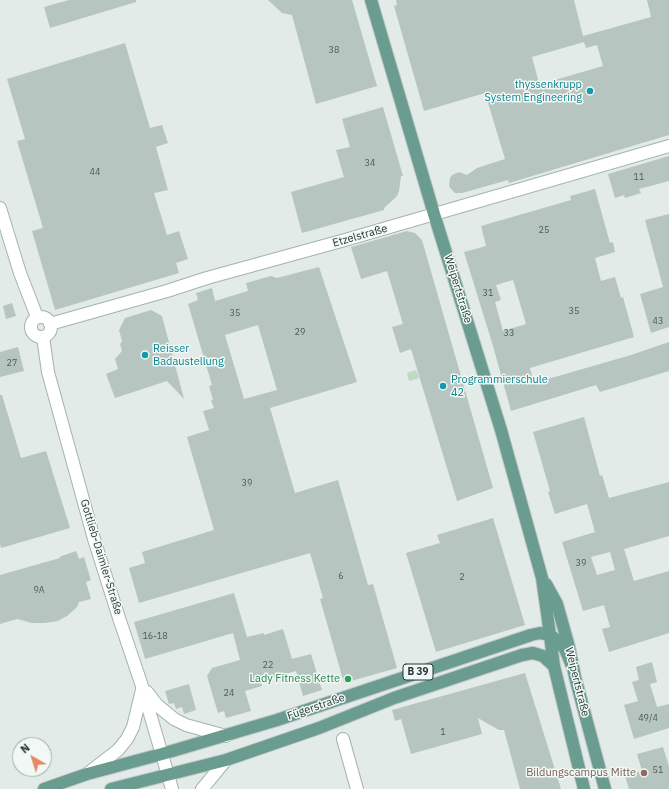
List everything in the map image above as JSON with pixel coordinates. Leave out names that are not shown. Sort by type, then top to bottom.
[{"type":"main road","name":"Weipertstraße","points":[[371,0],[434,214],[502,430],[542,578],[554,666],[584,789]]},
{"type":"main road","name":"Weipertstraße","points":[[542,578],[556,604],[569,647],[572,666],[605,789]]},
{"type":"main road","name":"Fügerstraße","points":[[44,789],[87,774],[226,736],[277,720],[506,642],[540,633],[550,635]]},
{"type":"main road","points":[[550,635],[565,649],[572,666]]},
{"type":"main road","name":"Fügerstraße","points":[[111,789],[226,760],[319,728],[394,698],[522,655],[533,653],[543,656],[554,666]]},
{"type":"street","name":"Etzelstraße","points":[[50,324],[669,146]]},
{"type":"street","points":[[0,208],[20,273],[37,317]]},
{"type":"street","points":[[37,317],[48,319],[50,324],[48,334],[43,337],[35,336],[30,330],[31,322],[37,317]]},
{"type":"street","name":"Gottlieb-Daimler-Straße","points":[[43,337],[48,372],[94,539],[143,687],[172,789]]},
{"type":"street","points":[[143,687],[157,705],[174,719],[186,725],[226,736]]},
{"type":"street","points":[[87,774],[118,750],[127,739],[134,727],[143,687]]},
{"type":"street","points":[[343,739],[358,789]]},
{"type":"street","points":[[202,789],[226,760]]},
{"type":"green space","points":[[416,370],[419,378],[409,381],[407,373]]},
{"type":"building","points":[[69,0],[136,0],[136,2],[50,28],[44,7]]},
{"type":"building","points":[[268,0],[352,0],[377,86],[316,104],[292,15],[282,13]]},
{"type":"building","name":"thyssenkrupp System Engineering","points":[[396,0],[574,0],[583,36],[651,17],[647,0],[669,0],[669,135],[509,183],[508,180],[462,193],[455,193],[449,185],[452,175],[459,172],[467,175],[477,168],[505,159],[485,93],[424,111],[394,6],[397,5]],"holes":[[[584,42],[586,48],[597,45],[603,66],[541,84],[541,82],[539,83],[532,57]]]},
{"type":"building","points":[[125,43],[150,128],[162,125],[168,143],[156,147],[168,190],[154,193],[167,235],[179,231],[188,259],[176,263],[179,273],[55,310],[32,231],[43,228],[17,141],[25,139],[7,79]]},
{"type":"building","points":[[383,107],[403,176],[401,176],[397,196],[384,208],[384,210],[302,233],[291,192],[344,177],[336,150],[350,147],[342,119]]},
{"type":"building","points":[[669,156],[669,181],[639,189],[641,193],[625,198],[624,195],[615,198],[608,174]]},
{"type":"building","points":[[595,189],[610,243],[613,242],[615,252],[595,258],[601,281],[615,277],[621,298],[623,297],[634,337],[530,368],[534,383],[631,355],[669,342],[669,371],[600,392],[596,385],[511,411],[464,252],[486,246],[481,226],[571,200],[570,196]],"holes":[[[513,280],[526,324],[503,331],[495,302],[501,300],[496,285]]]},
{"type":"building","points":[[669,214],[669,327],[651,333],[640,294],[663,287],[645,220]]},
{"type":"building","name":"Programmierschule 42","points":[[407,231],[415,233],[422,240],[493,488],[457,501],[411,349],[400,353],[392,327],[403,324],[387,271],[361,279],[351,247]]},
{"type":"building","points":[[319,267],[357,382],[270,408],[295,493],[338,480],[368,585],[373,584],[397,668],[344,683],[320,599],[323,598],[310,553],[139,603],[129,568],[145,563],[142,552],[214,530],[187,437],[209,430],[203,411],[214,408],[209,386],[212,385],[188,304],[198,300],[196,293],[212,288],[215,301],[248,291],[246,283],[271,276],[277,278]],"holes":[[[258,325],[277,390],[244,399],[225,335]]]},
{"type":"building","points":[[12,303],[16,316],[6,319],[3,306]]},
{"type":"building","name":"Reisser Badaustellung","points":[[151,310],[162,316],[184,399],[167,381],[115,398],[106,374],[118,369],[115,359],[122,351],[120,344],[122,341],[119,330],[125,318]]},
{"type":"building","points":[[18,347],[24,371],[0,377],[0,352]]},
{"type":"building","points":[[0,395],[2,395],[21,458],[46,451],[70,528],[1,548],[0,544]]},
{"type":"building","points":[[584,417],[600,476],[602,475],[609,498],[669,482],[669,536],[624,549],[634,581],[669,571],[669,633],[609,652],[602,629],[610,627],[604,605],[583,611],[562,542],[595,532],[587,504],[555,514],[533,432]],"holes":[[[610,552],[615,570],[597,575],[591,557]]]},
{"type":"building","points":[[493,518],[525,625],[436,652],[406,553],[440,543],[437,535]]},
{"type":"building","points":[[76,551],[79,559],[84,557],[91,580],[86,582],[91,599],[79,602],[77,607],[67,616],[58,621],[32,623],[17,619],[0,624],[0,575],[60,558],[59,557]]},
{"type":"building","points":[[234,593],[247,637],[264,633],[264,635],[283,629],[292,659],[311,654],[322,690],[303,696],[296,671],[261,681],[262,686],[245,691],[251,711],[226,718],[224,711],[218,713],[207,676],[212,668],[240,660],[233,633],[145,659],[134,622]]},
{"type":"building","points":[[652,662],[657,682],[650,684],[657,707],[669,704],[669,728],[634,739],[624,705],[638,701],[632,682],[639,680],[636,667]]},
{"type":"building","points":[[525,673],[561,789],[520,789],[504,730],[499,730],[478,718],[482,734],[411,754],[401,719],[395,721],[392,710]]},
{"type":"building","points":[[189,684],[196,710],[184,714],[182,707],[176,709],[174,703],[169,704],[165,691]]},
{"type":"building","name":"Bildungscampus Mitte","points":[[663,747],[669,766],[669,789],[629,789],[625,776],[642,771],[637,754]]},
{"type":"place","name":"thyssenkrupp System Engineering","points":[[590,91]]},
{"type":"place","name":"Reisser Badaustellung","points":[[145,355]]},
{"type":"place","name":"Programmierschule 42","points":[[443,386]]},
{"type":"place","name":"Lady Fitness Kette","points":[[348,679]]},
{"type":"place","name":"Bildungscampus Mitte","points":[[644,773]]}]
